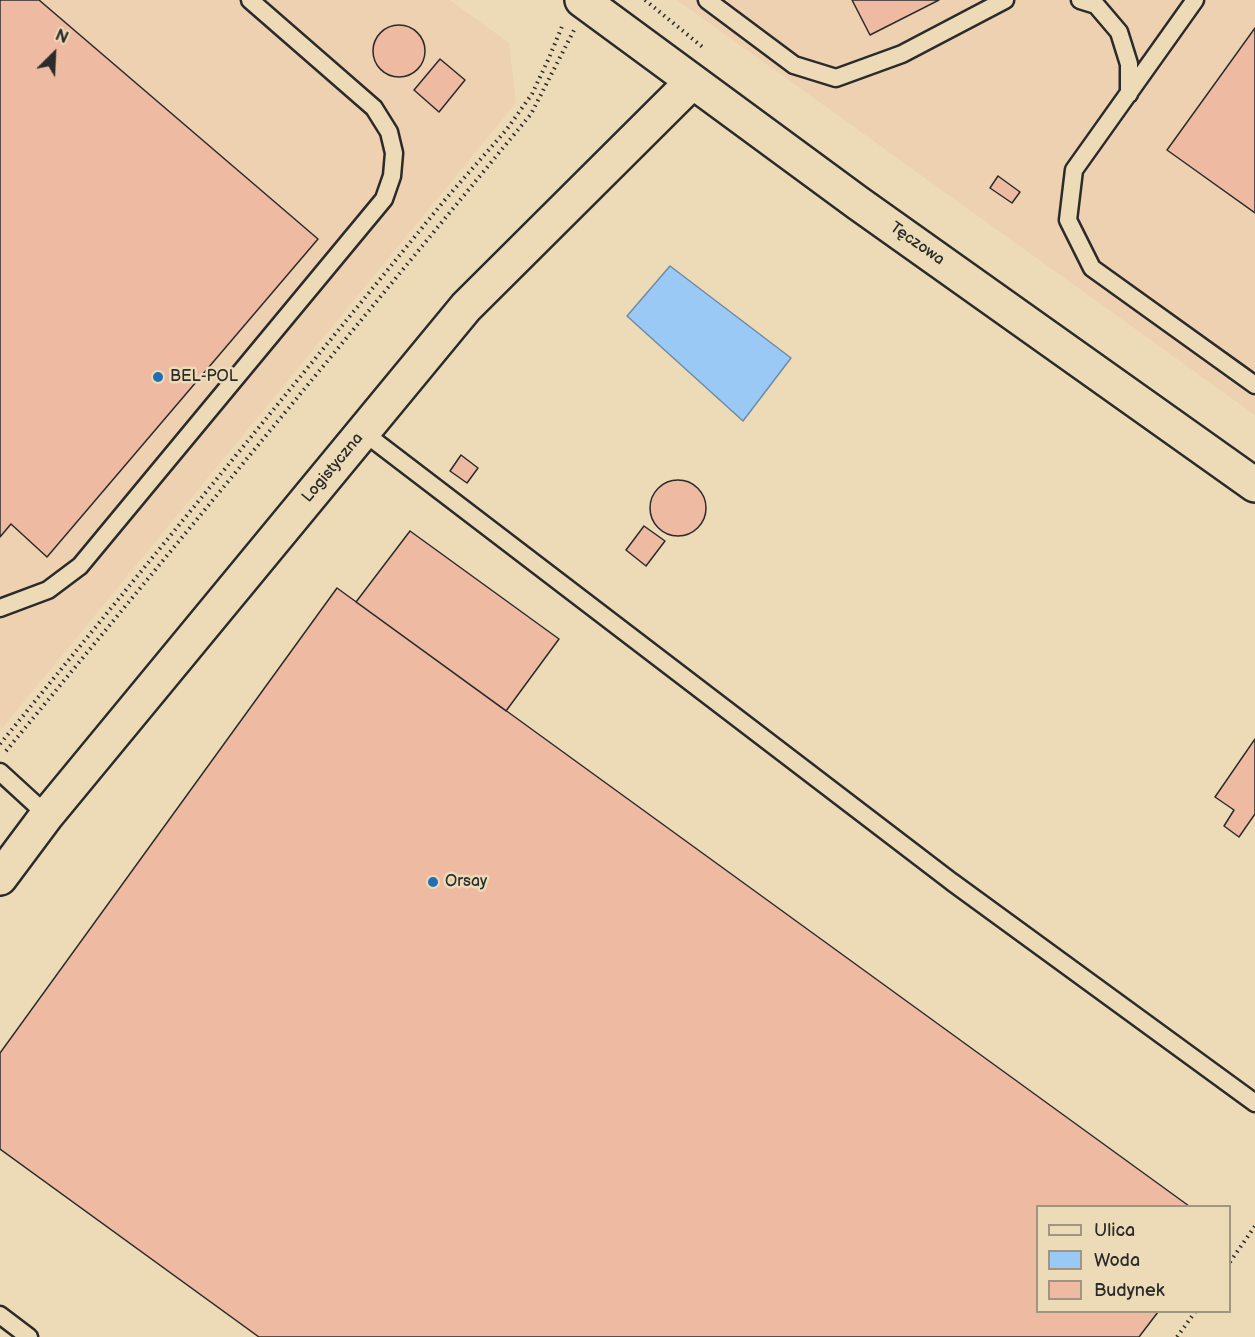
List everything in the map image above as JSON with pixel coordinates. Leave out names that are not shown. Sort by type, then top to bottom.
[{"type":"street","name":"Tęczowa","points":[[574,16],[692,82],[858,203],[1255,484]]},
{"type":"street","name":"Logistyczna","points":[[0,878],[47,815],[466,307],[692,82]]},
{"type":"lane","points":[[0,608],[48,590],[80,566],[384,199],[392,176],[394,153],[389,132],[374,108],[250,0]]},
{"type":"lane","points":[[707,0],[794,65],[836,78],[902,54],[1005,0]]},
{"type":"lane","points":[[1080,0],[1096,5],[1119,32],[1129,64],[1129,94]]},
{"type":"lane","points":[[1195,0],[1074,170],[1068,220],[1092,268],[1255,385]]},
{"type":"lane","points":[[363,432],[952,882],[1255,1103]]},
{"type":"lane","points":[[0,772],[47,815]]},
{"type":"lane","points":[[0,1315],[29,1337]]},
{"type":"path","points":[[0,744],[444,201],[507,129],[532,94],[549,58],[574,16]]},
{"type":"path","points":[[0,759],[531,114],[574,16]]},
{"type":"path","points":[[1231,1261],[1255,1226]]},
{"type":"path","points":[[1177,1337],[1194,1313]]},
{"type":"shaded area","points":[[0,0],[450,0],[509,43],[516,103],[0,731]]},
{"type":"shaded area","points":[[677,0],[1255,0],[1255,415]]},
{"type":"water","points":[[670,266],[791,358],[743,421],[627,316]]},
{"type":"building","points":[[0,0],[39,0],[318,239],[47,557],[11,524],[0,537]]},
{"type":"building","points":[[852,0],[939,0],[870,35]]},
{"type":"building","points":[[394,25],[404,25],[418,32],[425,51],[418,70],[404,77],[394,77],[384,73],[377,66],[373,56],[373,46],[377,36],[384,29]]},
{"type":"building","points":[[1255,28],[1255,213],[1167,150]]},
{"type":"building","points":[[440,59],[465,80],[439,112],[414,90]]},
{"type":"building","points":[[998,176],[1020,192],[1012,203],[990,188]]},
{"type":"building","points":[[461,455],[478,468],[467,483],[450,471]]},
{"type":"building","points":[[678,480],[689,482],[698,488],[704,497],[706,508],[704,519],[698,528],[689,534],[678,536],[667,534],[658,528],[652,519],[650,508],[652,497],[658,488],[667,482]]},
{"type":"building","points":[[644,526],[665,541],[646,566],[626,550]]},
{"type":"building","points":[[410,531],[559,639],[506,711],[356,602]]},
{"type":"building","name":"Orsay","points":[[337,588],[1188,1205],[1036,1205],[1036,1313],[1157,1313],[1139,1337],[259,1337],[0,1149],[0,1053]]},
{"type":"building","points":[[1255,739],[1255,814],[1239,837],[1224,826],[1234,810],[1215,797]]},
{"type":"place","name":"BEL-POL","points":[[158,377]]},
{"type":"place","name":"Orsay","points":[[433,882]]}]
